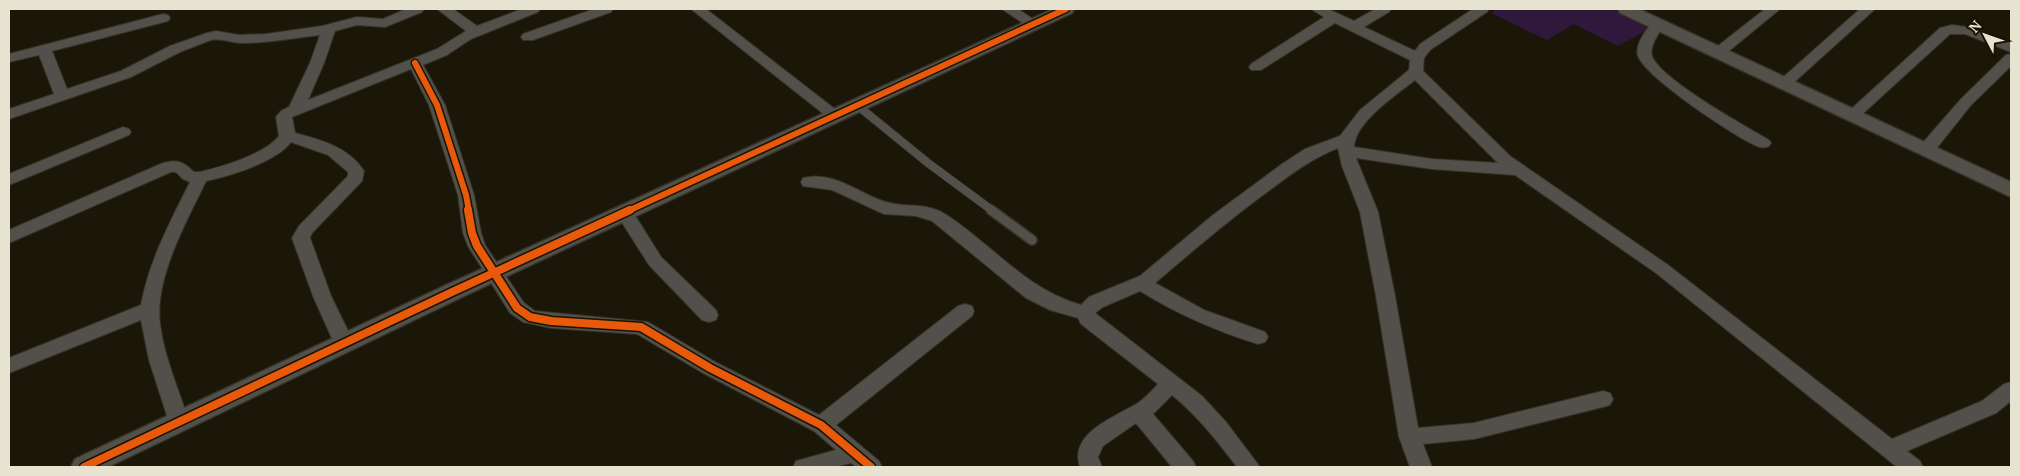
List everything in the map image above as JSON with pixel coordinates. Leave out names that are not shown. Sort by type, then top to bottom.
[{"type":"street","points":[[9,114],[126,74],[175,49],[207,37],[216,35],[239,39],[258,39],[329,28],[357,21],[385,23],[417,9]]},
{"type":"street","points":[[444,9],[476,32]]},
{"type":"street","points":[[287,136],[284,117],[296,109],[442,52],[476,32],[533,9]]},
{"type":"street","points":[[528,37],[606,9]]},
{"type":"street","points":[[698,9],[835,116]]},
{"type":"street","points":[[1009,9],[1035,25]]},
{"type":"street","points":[[84,467],[495,272],[1035,25],[1066,9]]},
{"type":"street","points":[[1318,9],[1417,65],[1504,160],[1662,269],[1912,467]]},
{"type":"street","points":[[1354,28],[1384,9]]},
{"type":"street","points":[[1421,467],[1409,437],[1376,244],[1366,200],[1346,145],[1351,128],[1417,65],[1425,47],[1482,9]]},
{"type":"street","points":[[1626,9],[2011,190]]},
{"type":"street","points":[[1719,52],[1773,9]]},
{"type":"street","points":[[1785,83],[1868,9]]},
{"type":"street","points":[[1256,67],[1334,17]]},
{"type":"street","points":[[9,58],[163,18]]},
{"type":"street","points":[[1658,24],[1645,47],[1645,56],[1650,66],[1697,101],[1763,143]]},
{"type":"street","points":[[1854,116],[1945,31],[1952,27],[1963,29],[2011,48]]},
{"type":"street","points":[[296,109],[329,28]]},
{"type":"street","points":[[44,49],[62,96]]},
{"type":"street","points":[[1926,150],[1966,102],[2011,58]]},
{"type":"street","points":[[415,63],[437,105],[466,195],[472,233],[477,246],[517,308],[530,316],[551,321],[641,328],[710,368],[821,425],[871,467]]},
{"type":"street","points":[[9,180],[123,132]]},
{"type":"street","points":[[9,237],[169,167],[180,167],[188,175],[200,177],[262,156],[276,148],[287,136]]},
{"type":"street","points":[[287,136],[310,142],[337,154],[356,171],[356,177],[305,230],[301,238],[322,296],[344,343]]},
{"type":"street","points":[[1249,467],[1219,428],[1195,402],[1088,320],[1086,313],[1089,307],[1096,302],[1141,283],[1156,273],[1219,219],[1311,153],[1346,145],[1432,164],[1518,170]]},
{"type":"street","points":[[179,422],[150,321],[152,295],[168,246],[200,177]]},
{"type":"street","points":[[809,182],[835,185],[884,208],[928,212],[938,217],[1033,293],[1057,305],[1086,313]]},
{"type":"street","points":[[624,213],[655,260],[709,315]]},
{"type":"street","points":[[1141,283],[1192,314],[1221,326],[1258,337]]},
{"type":"street","points":[[9,366],[151,308]]},
{"type":"street","points":[[821,425],[965,311]]},
{"type":"street","points":[[1091,467],[1086,457],[1087,449],[1095,440],[1156,400],[1171,383]]},
{"type":"street","points":[[1890,448],[1989,407],[2011,390]]},
{"type":"street","points":[[1409,437],[1474,432],[1603,399]]},
{"type":"street","points":[[1140,412],[1184,467]]},
{"type":"street","points":[[804,467],[855,452]]},
{"type":"lane","points":[[858,106],[928,163],[1032,240]]},
{"type":"shaded area","points":[[1497,9],[1614,9],[1651,28],[1618,46],[1574,24],[1547,40],[1491,13]]},
{"type":"cycle path","points":[[84,467],[452,292],[1066,9]]},
{"type":"cycle path","points":[[415,63],[437,105],[466,195],[472,233],[477,246],[517,308],[530,317],[551,321],[641,327],[710,368],[821,425],[871,467]]}]
